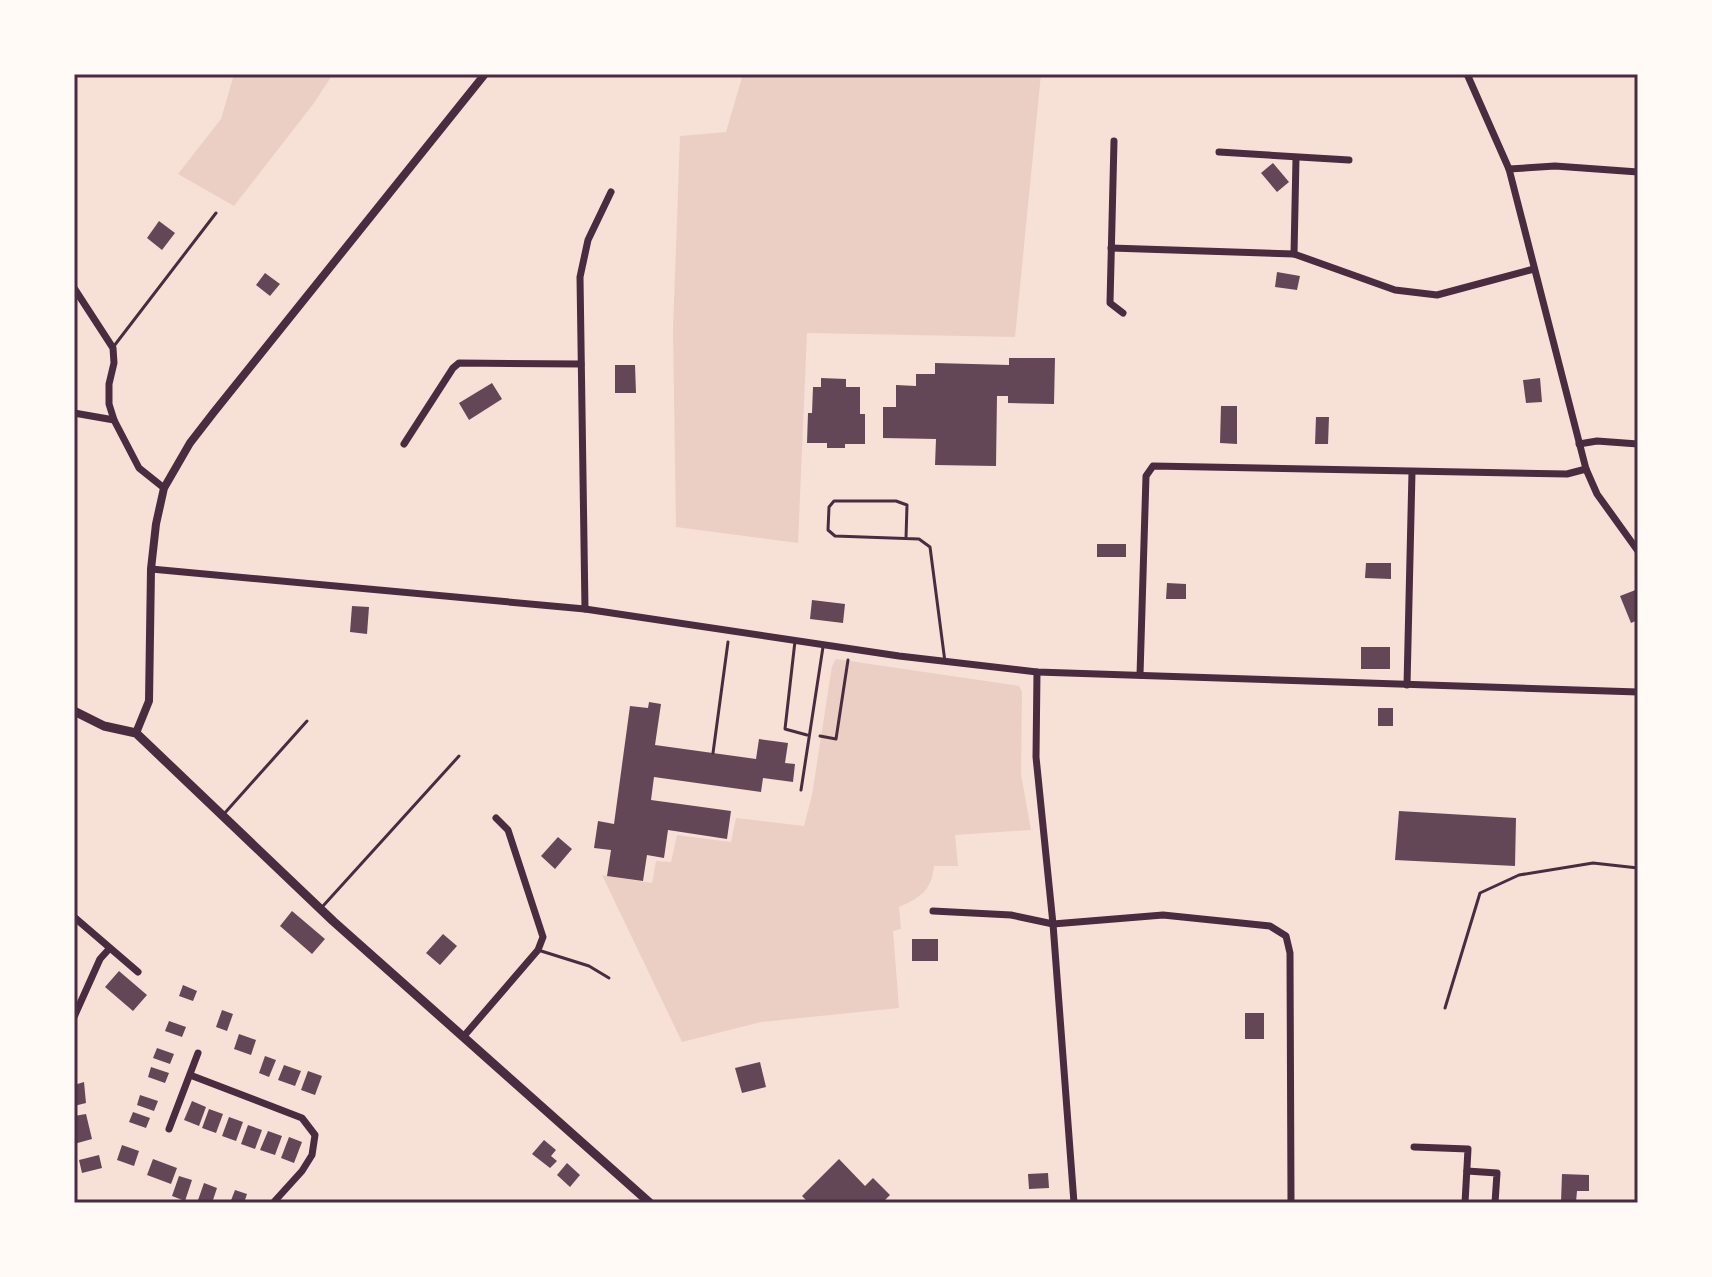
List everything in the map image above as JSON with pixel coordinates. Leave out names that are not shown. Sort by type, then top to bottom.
[{"type":"main road","points":[[74,711],[104,726],[136,733],[320,908],[650,1203]]},
{"type":"street","points":[[136,733],[149,701],[151,569],[164,488],[190,443],[214,412],[485,74]]},
{"type":"street","points":[[1467,74],[1509,169],[1586,469],[1597,494],[1638,551]]},
{"type":"street","points":[[1114,141],[1110,303],[1123,313]]},
{"type":"street","points":[[1219,152],[1349,160]]},
{"type":"street","points":[[1294,254],[1296,158]]},
{"type":"street","points":[[1509,169],[1555,166],[1638,172]]},
{"type":"street","points":[[585,609],[580,277],[588,240],[611,192]]},
{"type":"street","points":[[1111,248],[1294,254],[1395,290],[1437,295],[1534,269]]},
{"type":"street","points":[[74,288],[113,348],[109,404],[114,420],[139,468],[164,488]]},
{"type":"street","points":[[404,444],[459,363],[581,364]]},
{"type":"street","points":[[74,413],[114,420]]},
{"type":"street","points":[[1579,444],[1597,441],[1638,444]]},
{"type":"street","points":[[1140,675],[1146,476],[1153,466],[1567,474],[1586,469]]},
{"type":"street","points":[[1407,685],[1412,472]]},
{"type":"street","points":[[151,569],[585,609],[849,649],[1037,672],[1638,692]]},
{"type":"street","points":[[1037,672],[1036,757],[1053,924],[1074,1203]]},
{"type":"street","points":[[464,1036],[538,950],[543,937],[508,830],[496,818]]},
{"type":"street","points":[[933,911],[1011,915],[1053,924],[1163,915],[1270,926],[1286,936],[1290,953],[1291,1203]]},
{"type":"street","points":[[74,917],[138,972]]},
{"type":"street","points":[[74,1017],[100,959],[109,949]]},
{"type":"street","points":[[169,1129],[198,1053]]},
{"type":"street","points":[[190,1075],[302,1118],[315,1135],[312,1155],[273,1203]]},
{"type":"street","points":[[1414,1147],[1468,1149],[1465,1203]]},
{"type":"street","points":[[1467,1171],[1497,1173],[1495,1203]]},
{"type":"lane","points":[[113,348],[216,213]]},
{"type":"lane","points":[[906,538],[907,505],[896,501],[834,501],[829,507],[828,530],[835,536],[919,539],[930,547],[945,662]]},
{"type":"lane","points":[[795,641],[785,729],[807,737]]},
{"type":"lane","points":[[801,790],[823,645]]},
{"type":"lane","points":[[223,815],[307,721]]},
{"type":"lane","points":[[320,908],[459,756]]},
{"type":"lane","points":[[1445,1008],[1480,893],[1519,875],[1593,863],[1638,868]]},
{"type":"lane","points":[[538,950],[589,966],[609,978]]},
{"type":"path","points":[[713,753],[728,642]]},
{"type":"path","points":[[807,737],[836,739],[849,649]]},
{"type":"shaded area","points":[[234,74],[333,74],[234,206],[178,174],[221,119]]},
{"type":"shaded area","points":[[743,74],[1041,74],[1015,337],[807,333],[798,543],[676,527],[673,330],[680,136],[726,132]]},
{"type":"shaded area","points":[[836,659],[1019,686],[1022,692],[1021,774],[1031,830],[955,835],[958,866],[934,866],[931,881],[924,892],[899,907],[901,929],[893,931],[899,1008],[761,1022],[682,1042],[602,875],[652,883],[656,861],[671,862],[677,835],[731,842],[736,818],[804,826],[812,795],[832,666]]},
{"type":"building","points":[[1273,163],[1289,182],[1277,192],[1261,173]]},
{"type":"building","points":[[159,221],[175,233],[162,250],[147,238]]},
{"type":"building","points":[[1277,272],[1300,276],[1297,290],[1275,287]]},
{"type":"building","points":[[265,273],[280,284],[270,296],[256,285]]},
{"type":"building","points":[[1009,358],[1055,358],[1054,404],[1008,403],[1008,396],[997,396],[996,466],[935,465],[936,439],[883,438],[883,407],[896,407],[896,385],[916,386],[916,374],[935,374],[935,363],[1009,365]]},
{"type":"building","points":[[615,365],[635,365],[636,393],[615,393]]},
{"type":"building","points":[[821,378],[846,379],[846,387],[860,387],[860,414],[865,414],[865,444],[827,448],[827,443],[807,443],[813,387],[821,387]]},
{"type":"building","points":[[1540,378],[1542,402],[1526,403],[1523,380]]},
{"type":"building","points":[[492,383],[502,399],[469,420],[459,403]]},
{"type":"building","points":[[1221,406],[1237,406],[1237,444],[1220,443]]},
{"type":"building","points":[[1316,417],[1329,417],[1328,444],[1315,444]]},
{"type":"building","points":[[1097,544],[1126,544],[1126,557],[1097,557]]},
{"type":"building","points":[[1366,563],[1391,563],[1391,579],[1365,578]]},
{"type":"building","points":[[1167,583],[1186,584],[1186,599],[1166,599]]},
{"type":"building","points":[[1638,589],[1638,620],[1631,623],[1620,596]]},
{"type":"building","points":[[812,600],[845,604],[843,623],[810,619]]},
{"type":"building","points":[[352,606],[369,607],[367,634],[350,632]]},
{"type":"building","points":[[1361,647],[1390,647],[1390,669],[1361,669]]},
{"type":"building","points":[[649,702],[661,704],[655,745],[756,759],[759,739],[788,743],[785,763],[795,764],[793,782],[763,778],[761,792],[654,777],[651,800],[731,811],[727,839],[668,830],[664,858],[647,855],[643,881],[607,876],[611,850],[594,848],[598,821],[614,824],[630,706],[648,708]]},
{"type":"building","points":[[1378,708],[1393,708],[1393,726],[1378,726]]},
{"type":"building","points":[[1399,811],[1516,818],[1515,866],[1395,860]]},
{"type":"building","points":[[558,837],[572,849],[555,869],[541,856]]},
{"type":"building","points":[[292,911],[325,939],[312,954],[280,926]]},
{"type":"building","points":[[443,934],[457,946],[440,965],[426,953]]},
{"type":"building","points":[[912,939],[938,939],[938,961],[912,961]]},
{"type":"building","points":[[119,971],[147,995],[133,1011],[105,987]]},
{"type":"building","points":[[183,985],[197,991],[193,1001],[179,996]]},
{"type":"building","points":[[222,1010],[233,1014],[227,1031],[216,1027]]},
{"type":"building","points":[[1245,1013],[1264,1013],[1264,1039],[1245,1039]]},
{"type":"building","points":[[169,1021],[186,1027],[182,1037],[165,1031]]},
{"type":"building","points":[[239,1034],[256,1040],[251,1055],[234,1049]]},
{"type":"building","points":[[157,1048],[174,1054],[170,1064],[153,1058]]},
{"type":"building","points":[[265,1056],[276,1060],[269,1077],[259,1073]]},
{"type":"building","points":[[760,1062],[766,1087],[742,1093],[735,1068]]},
{"type":"building","points":[[284,1065],[301,1071],[295,1086],[278,1080]]},
{"type":"building","points":[[151,1067],[169,1073],[165,1083],[148,1077]]},
{"type":"building","points":[[308,1071],[322,1076],[315,1095],[301,1090]]},
{"type":"building","points":[[84,1082],[86,1103],[74,1106],[74,1085]]},
{"type":"building","points":[[140,1095],[158,1101],[154,1111],[137,1105]]},
{"type":"building","points":[[192,1101],[206,1107],[199,1126],[184,1120]]},
{"type":"building","points":[[209,1109],[223,1114],[216,1133],[202,1128]]},
{"type":"building","points":[[133,1112],[150,1118],[146,1128],[129,1122]]},
{"type":"building","points":[[86,1114],[92,1139],[74,1144],[74,1116]]},
{"type":"building","points":[[229,1117],[243,1122],[236,1141],[222,1136]]},
{"type":"building","points":[[248,1125],[262,1130],[255,1149],[241,1144]]},
{"type":"building","points":[[268,1131],[282,1136],[275,1155],[260,1150]]},
{"type":"building","points":[[289,1137],[302,1142],[294,1163],[281,1158]]},
{"type":"building","points":[[544,1140],[556,1150],[551,1156],[557,1161],[550,1168],[532,1154]]},
{"type":"building","points":[[122,1145],[139,1151],[134,1166],[117,1160]]},
{"type":"building","points":[[99,1155],[102,1168],[82,1173],[79,1160]]},
{"type":"building","points":[[153,1159],[177,1168],[171,1184],[147,1175]]},
{"type":"building","points":[[839,1159],[865,1186],[873,1178],[890,1195],[882,1203],[809,1203],[802,1196]]},
{"type":"building","points":[[567,1163],[580,1175],[570,1187],[557,1175]]},
{"type":"building","points":[[1048,1173],[1049,1188],[1029,1189],[1028,1174]]},
{"type":"building","points":[[1562,1174],[1589,1175],[1589,1191],[1577,1191],[1576,1202],[1561,1202]]},
{"type":"building","points":[[179,1176],[192,1180],[185,1201],[172,1196]]},
{"type":"building","points":[[204,1183],[217,1188],[212,1203],[197,1203]]},
{"type":"building","points":[[235,1190],[247,1194],[244,1203],[230,1203]]}]
